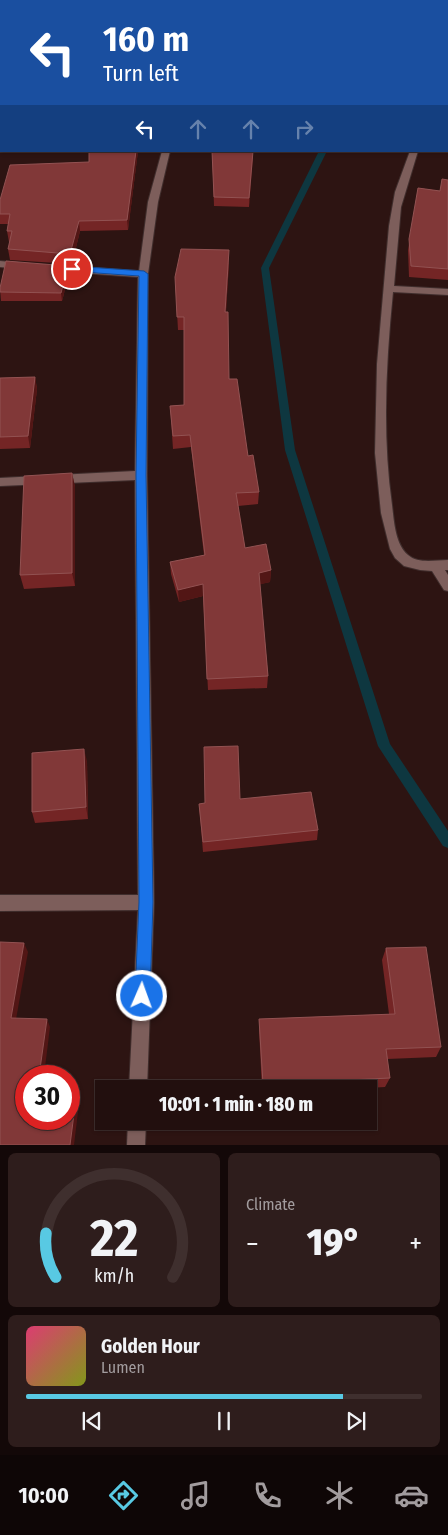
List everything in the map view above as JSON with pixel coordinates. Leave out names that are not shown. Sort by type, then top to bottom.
[{"type":"street","points":[[138,1080],[146,902],[141,475],[144,274],[153,202],[166,152]]},
{"type":"street","points":[[414,152],[398,197],[394,221],[384,332],[380,415],[383,487],[389,525],[396,550],[404,559],[418,565],[441,565],[448,586]]},
{"type":"street","points":[[0,264],[29,266]]},
{"type":"street","points":[[48,268],[144,274]]},
{"type":"street","points":[[389,289],[448,292]]},
{"type":"street","points":[[0,482],[141,475]]},
{"type":"street","points":[[0,903],[146,902]]},
{"type":"street","points":[[136,1145],[137,1130]]},
{"type":"building","points":[[89,152],[136,152],[127,220],[79,221],[70,254],[8,249],[12,231],[7,231],[10,214],[0,214],[0,200],[10,165],[89,162]]},
{"type":"building","points":[[212,152],[253,152],[249,198],[214,197]]},
{"type":"building","points":[[442,179],[448,180],[448,269],[411,266],[409,239],[418,188],[440,191]]},
{"type":"building","points":[[181,249],[229,250],[225,312],[228,312],[229,379],[237,379],[248,456],[253,455],[259,492],[236,493],[245,548],[266,544],[271,570],[259,573],[268,676],[207,679],[203,584],[178,590],[170,562],[205,555],[190,435],[173,436],[170,406],[184,405],[184,317],[177,317],[175,277]]},
{"type":"building","points":[[6,261],[68,266],[61,293],[0,292]]},
{"type":"building","points":[[35,377],[28,436],[0,437],[0,378]]},
{"type":"building","points":[[72,473],[72,573],[20,575],[24,476]]},
{"type":"building","points":[[238,746],[240,799],[311,792],[318,830],[203,842],[199,804],[205,803],[204,747]]},
{"type":"building","points":[[84,749],[86,807],[32,812],[32,753]]},
{"type":"building","points":[[0,942],[24,943],[11,1018],[47,1019],[41,1065],[15,1065],[15,1130],[72,1130],[70,1145],[0,1145]]},
{"type":"building","points":[[426,947],[441,1047],[386,1049],[390,1078],[263,1080],[259,1019],[395,1014],[386,948]]},
{"type":"waterway","points":[[323,152],[265,268],[290,450],[384,746],[448,842]]},
{"type":"route","points":[[72,269],[144,274],[141,475],[146,902],[142,996]]}]
